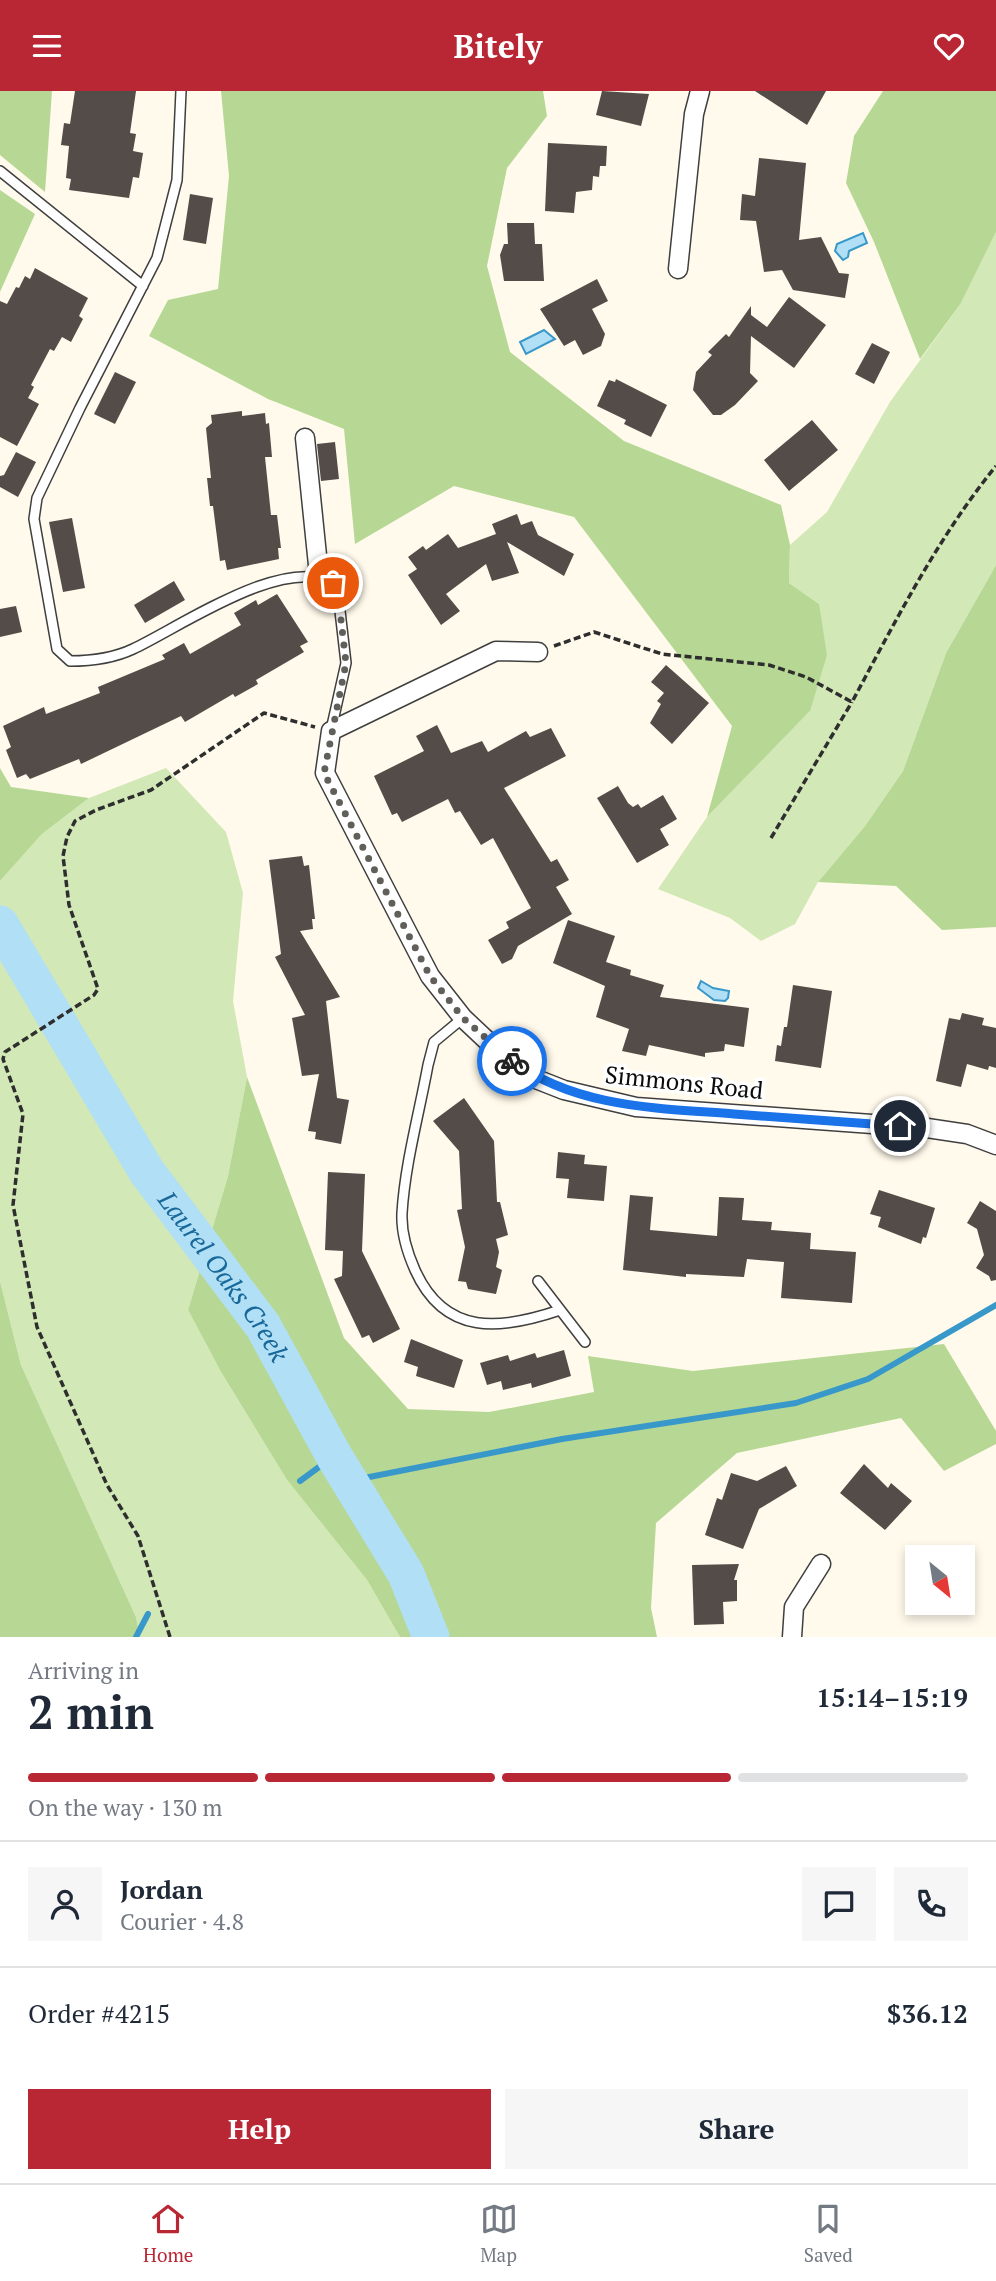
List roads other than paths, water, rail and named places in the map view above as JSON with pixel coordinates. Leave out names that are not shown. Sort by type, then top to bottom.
[{"type":"street","points":[[678,269],[694,114],[700,91]]},
{"type":"street","points":[[305,438],[319,575]]},
{"type":"street","points":[[331,731],[496,651],[538,652]]},
{"type":"street","name":"Simmons Road","points":[[331,731],[324,773],[430,976],[463,1018],[497,1050],[536,1079],[596,1098],[636,1107],[927,1128],[967,1134],[996,1145]]},
{"type":"street","points":[[792,1637],[794,1608],[821,1564]]},
{"type":"lane","points":[[181,91],[177,180],[157,258],[37,498],[33,519],[57,649],[70,661],[91,661],[131,650],[243,590],[319,575],[333,583],[340,611],[346,663],[331,731]]},
{"type":"lane","points":[[0,171],[32,194],[143,286]]},
{"type":"lane","points":[[463,1018],[434,1042],[428,1065],[402,1214],[405,1247],[422,1286],[440,1306],[467,1321],[492,1326],[521,1324],[561,1310]]},
{"type":"lane","points":[[538,1281],[585,1342]]},
{"type":"water","points":[[863,233],[867,243],[849,251],[848,257],[843,260],[835,251],[837,244]]},
{"type":"water","points":[[544,330],[555,339],[526,354],[520,342]]},
{"type":"water","points":[[701,981],[713,988],[729,991],[728,998],[725,1001],[714,1000],[698,988]]},
{"type":"waterway","name":"Laurel Oaks Creek","points":[[0,924],[147,1172],[263,1326],[334,1456],[406,1574],[431,1637]]},
{"type":"waterway","points":[[349,1481],[562,1439],[796,1403],[868,1379],[996,1305]]},
{"type":"waterway","points":[[300,1481],[334,1456]]},
{"type":"waterway","points":[[136,1637],[148,1614]]}]
